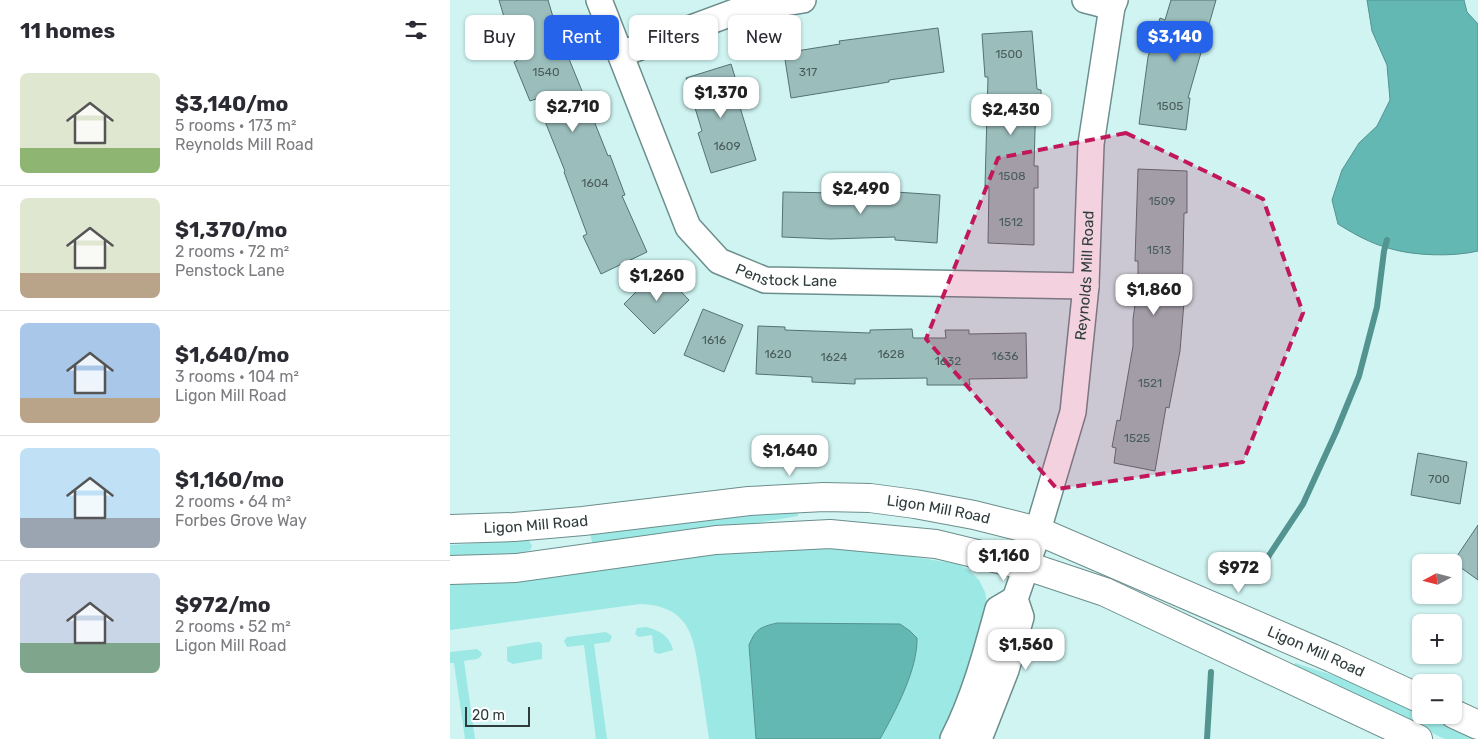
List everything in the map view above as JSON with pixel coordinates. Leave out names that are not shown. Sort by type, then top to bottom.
[{"type":"main road","name":"Ligon Mill Road","points":[[450,529],[514,527],[583,521],[749,500],[824,497],[870,498],[974,515],[1105,592],[1418,739]]},
{"type":"main road","name":"Ligon Mill Road","points":[[450,570],[516,568],[716,540],[830,534],[936,544],[1033,548],[1323,654],[1412,695]]},
{"type":"main road","points":[[1462,718],[1478,725]]},
{"type":"street","name":"Penstock Lane","points":[[599,0],[688,227],[719,262],[765,280],[1086,286]]},
{"type":"street","points":[[621,54],[740,10],[803,0]]},
{"type":"street","points":[[1085,0],[1114,4]]},
{"type":"street","name":"Reynolds Mill Road","points":[[1015,599],[1033,548],[1073,412],[1086,286],[1091,144],[1114,4]]},
{"type":"street","points":[[953,739],[982,669],[998,609],[1015,599],[1021,617],[1006,670],[979,739]]},
{"type":"highlighted area","points":[[1126,133],[1263,199],[1303,313],[1243,462],[1057,489],[926,339],[998,158]]},
{"type":"shaded area","points":[[1367,0],[1464,0],[1467,12],[1478,24],[1478,251],[1433,255],[1398,251],[1368,241],[1338,224],[1332,200],[1342,170],[1359,143],[1377,126],[1390,100],[1387,65],[1372,31]]},
{"type":"shaded area","points":[[798,508],[798,516],[733,527],[593,545],[590,534]]},
{"type":"shaded area","points":[[527,540],[532,546],[530,550],[514,555],[450,559],[450,545]]},
{"type":"shaded area","points":[[806,546],[871,550],[958,564],[969,570],[979,580],[985,592],[988,610],[945,739],[880,739],[906,684],[917,650],[778,623],[763,627],[754,635],[749,645],[756,739],[709,739],[698,663],[692,638],[680,618],[670,611],[657,606],[640,604],[450,630],[450,583],[743,550]]},
{"type":"shaded area","points":[[777,623],[900,624],[917,638],[914,663],[910,676],[899,703],[880,739],[756,739],[749,645],[754,635],[760,629]]},
{"type":"shaded area","points":[[646,627],[667,637],[673,650],[659,654],[654,652],[652,635],[639,637],[635,634],[637,628]]},
{"type":"shaded area","points":[[606,632],[612,636],[609,642],[594,644],[607,739],[596,739],[584,645],[567,647],[564,641],[567,637]]},
{"type":"shaded area","points":[[540,642],[542,645],[542,659],[513,664],[507,661],[507,647]]},
{"type":"shaded area","points":[[477,649],[482,653],[480,657],[464,661],[475,739],[465,739],[454,663],[450,663],[450,652]]},
{"type":"shaded area","points":[[1295,663],[1364,685],[1412,708],[1412,724],[1292,669]]},
{"type":"shaded area","points":[[1412,724],[1447,724],[1478,739],[1445,739]]},
{"type":"building","points":[[499,0],[548,0],[552,15],[544,15],[544,60],[569,60],[608,156],[610,155],[625,195],[622,196],[647,252],[601,274],[583,236],[587,234],[565,171],[536,99],[530,101],[514,62],[517,60],[534,60],[534,15],[503,15]]},
{"type":"building","points":[[1171,0],[1216,0],[1188,98],[1190,98],[1186,130],[1139,124],[1148,57],[1160,18],[1165,20]]},
{"type":"building","points":[[938,28],[944,72],[791,98],[785,60],[801,60],[801,50],[840,44],[839,41]]},
{"type":"building","points":[[1032,31],[1037,89],[1041,90],[1041,111],[1036,111],[1035,131],[1034,166],[1038,166],[1038,188],[1034,188],[1034,245],[988,243],[989,187],[985,186],[988,77],[985,77],[982,34]]},
{"type":"building","points":[[731,64],[743,103],[739,104],[756,160],[711,173],[698,133],[702,131],[686,78]]},
{"type":"building","points":[[1138,169],[1187,171],[1187,213],[1184,213],[1182,302],[1184,302],[1180,351],[1169,408],[1166,407],[1155,471],[1114,463],[1116,448],[1112,447],[1117,420],[1120,421],[1133,346],[1133,319],[1136,298],[1138,298],[1138,261],[1135,261]]},
{"type":"building","points":[[881,187],[881,191],[940,195],[937,243],[895,240],[895,237],[830,239],[782,237],[783,192],[839,193],[838,188]]},
{"type":"building","points":[[659,269],[689,300],[654,334],[624,304]]},
{"type":"building","points":[[703,309],[743,325],[724,372],[684,355]]},
{"type":"building","points":[[758,326],[785,327],[785,330],[870,333],[870,330],[912,329],[913,338],[946,338],[945,330],[969,330],[969,334],[1026,333],[1027,378],[969,379],[970,385],[927,385],[927,378],[855,379],[855,384],[812,382],[812,377],[756,374]]},
{"type":"building","points":[[1418,453],[1467,462],[1460,504],[1411,495]]},
{"type":"building","points":[[1478,525],[1478,580],[1462,568],[1462,554],[1458,554]]},
{"type":"waterway","points":[[1256,575],[1303,504],[1359,376],[1377,307],[1387,240]]},
{"type":"waterway","points":[[1207,739],[1211,672]]}]
